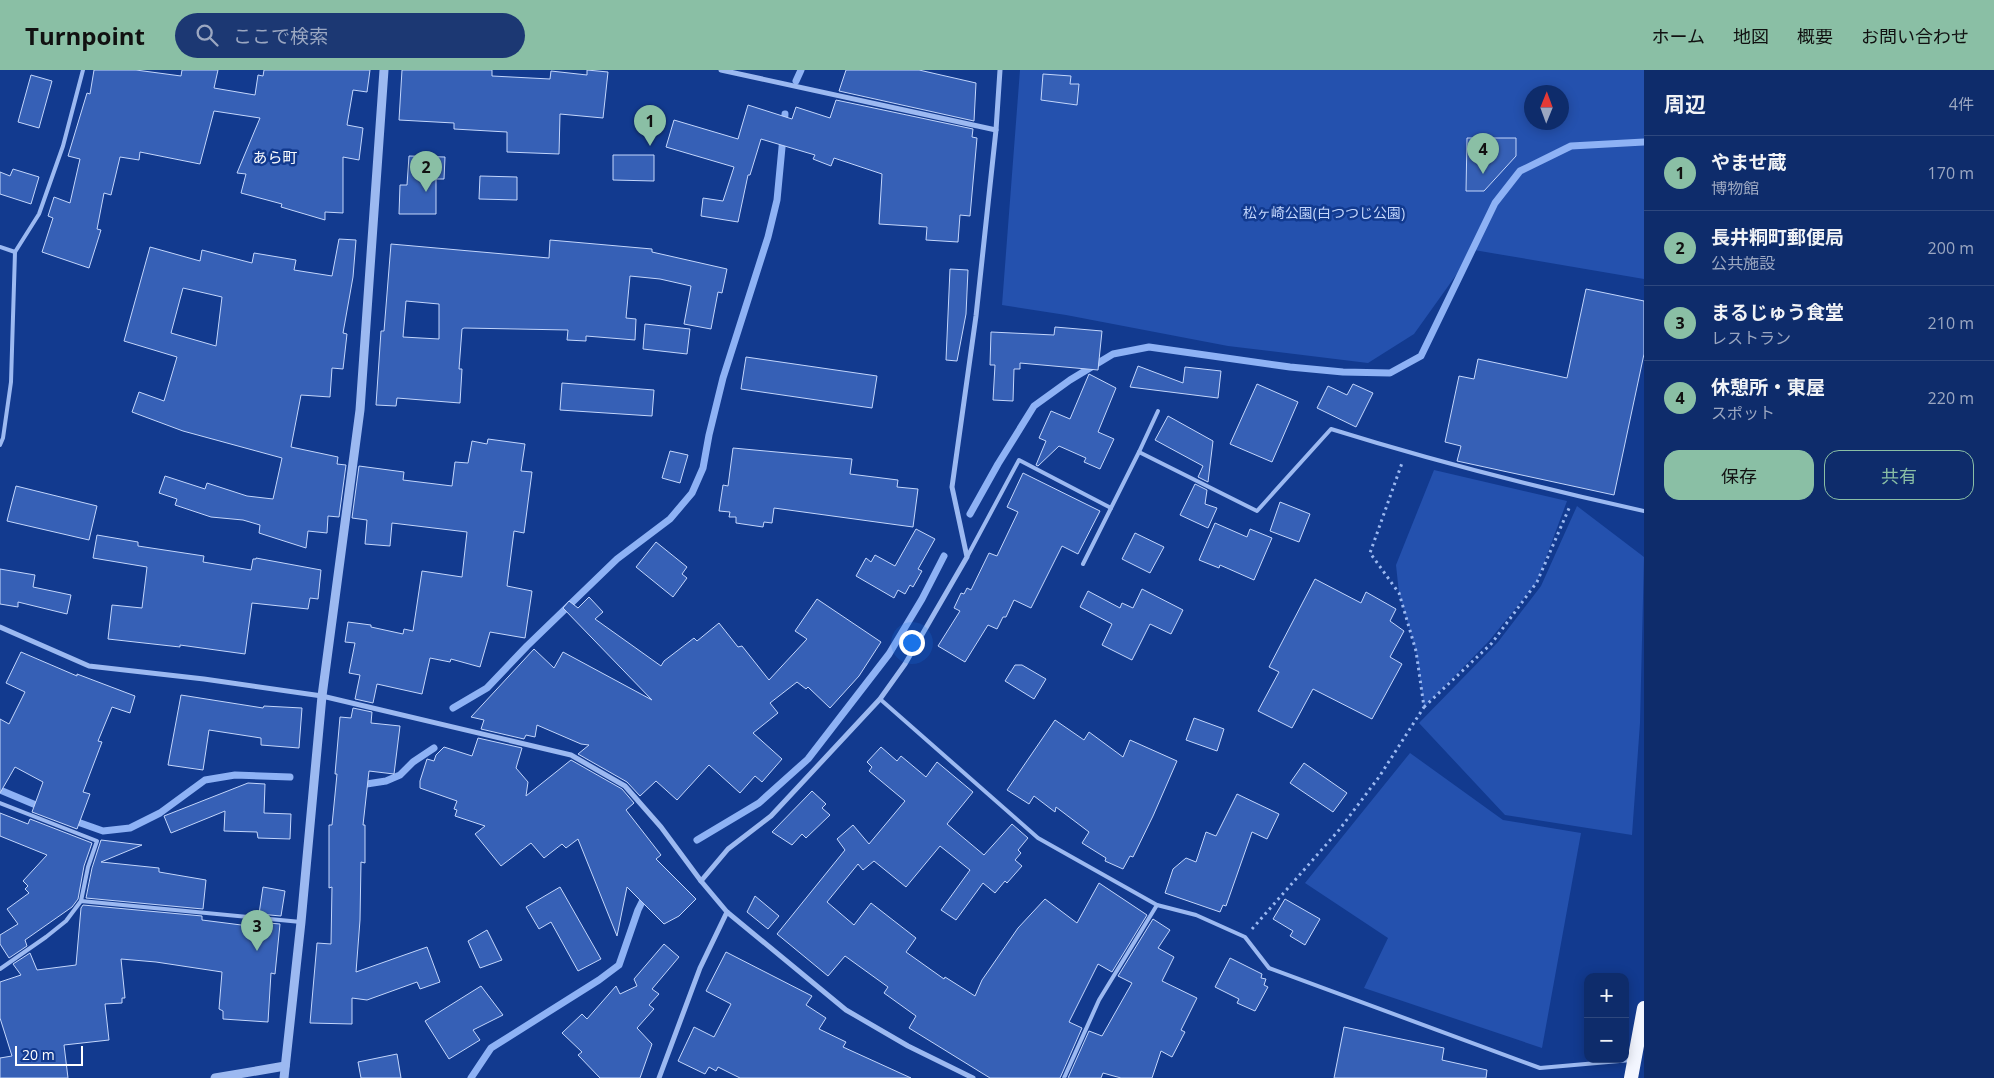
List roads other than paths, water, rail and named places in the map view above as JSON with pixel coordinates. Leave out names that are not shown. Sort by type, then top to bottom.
[{"type":"highway","points":[[1631,1078],[1644,1008]]},
{"type":"street","points":[[284,1078],[322,696],[360,410],[384,70]]},
{"type":"street","points":[[721,70],[996,130]]},
{"type":"street","points":[[701,881],[728,849],[770,816],[880,699],[905,664],[967,557],[952,487],[976,316],[996,130],[1000,70]]},
{"type":"street","points":[[0,627],[89,666],[204,679],[322,696],[571,755],[625,786],[661,827],[701,881],[727,912],[846,1010],[908,1046],[973,1078]]},
{"type":"street","points":[[659,1078],[700,968],[727,912]]},
{"type":"street","points":[[215,1078],[285,1066]]},
{"type":"lane","points":[[0,445],[3,438],[11,382],[14,252],[39,214],[62,146],[83,70]]},
{"type":"lane","points":[[0,247],[14,252]]},
{"type":"lane","points":[[1083,564],[1158,411]]},
{"type":"lane","points":[[1139,452],[1257,511],[1331,429],[1406,452],[1574,496],[1644,512]]},
{"type":"lane","points":[[967,557],[1019,460],[1111,508]]},
{"type":"lane","points":[[880,699],[1038,838],[1157,905],[1196,915],[1246,937],[1269,968],[1540,1068],[1634,1060]]},
{"type":"lane","points":[[0,803],[97,841],[88,868],[81,901],[66,921],[0,969]]},
{"type":"lane","points":[[81,901],[301,922]]},
{"type":"lane","points":[[1064,1078],[1099,1000],[1157,905]]},
{"type":"waterway","points":[[796,81],[801,70]]},
{"type":"waterway","points":[[784,126],[785,114]]},
{"type":"waterway","points":[[453,708],[487,688],[527,646],[617,559],[670,519],[692,493],[703,468],[723,378],[768,237],[777,200],[783,137]]},
{"type":"waterway","points":[[970,514],[1034,406],[1070,380],[1113,354],[1149,347],[1290,367],[1343,372],[1390,373],[1421,356],[1495,203],[1520,171],[1571,146],[1644,142]]},
{"type":"waterway","points":[[697,840],[759,803],[808,759],[889,654],[922,599],[944,556]]},
{"type":"waterway","points":[[360,785],[386,781],[400,775],[413,762],[434,748]]},
{"type":"waterway","points":[[72,820],[103,831],[130,828],[160,813],[205,780],[235,775],[290,777]]},
{"type":"waterway","points":[[0,790],[43,808]]},
{"type":"waterway","points":[[471,1078],[491,1048],[599,980],[619,965],[638,910],[646,894]]},
{"type":"place","name":"やませ蔵","points":[[650,146]]},
{"type":"place","name":"休憩所・東屋","points":[[1483,174]]},
{"type":"place","name":"長井粡町郵便局","points":[[426,192]]},
{"type":"place","name":"まるじゅう食堂","points":[[257,951]]},
{"type":"district","name":"あら町","points":[[275,158]]},
{"type":"park label","name":"松ヶ崎公園(白つつじ公園)","points":[[1324,213]]}]
